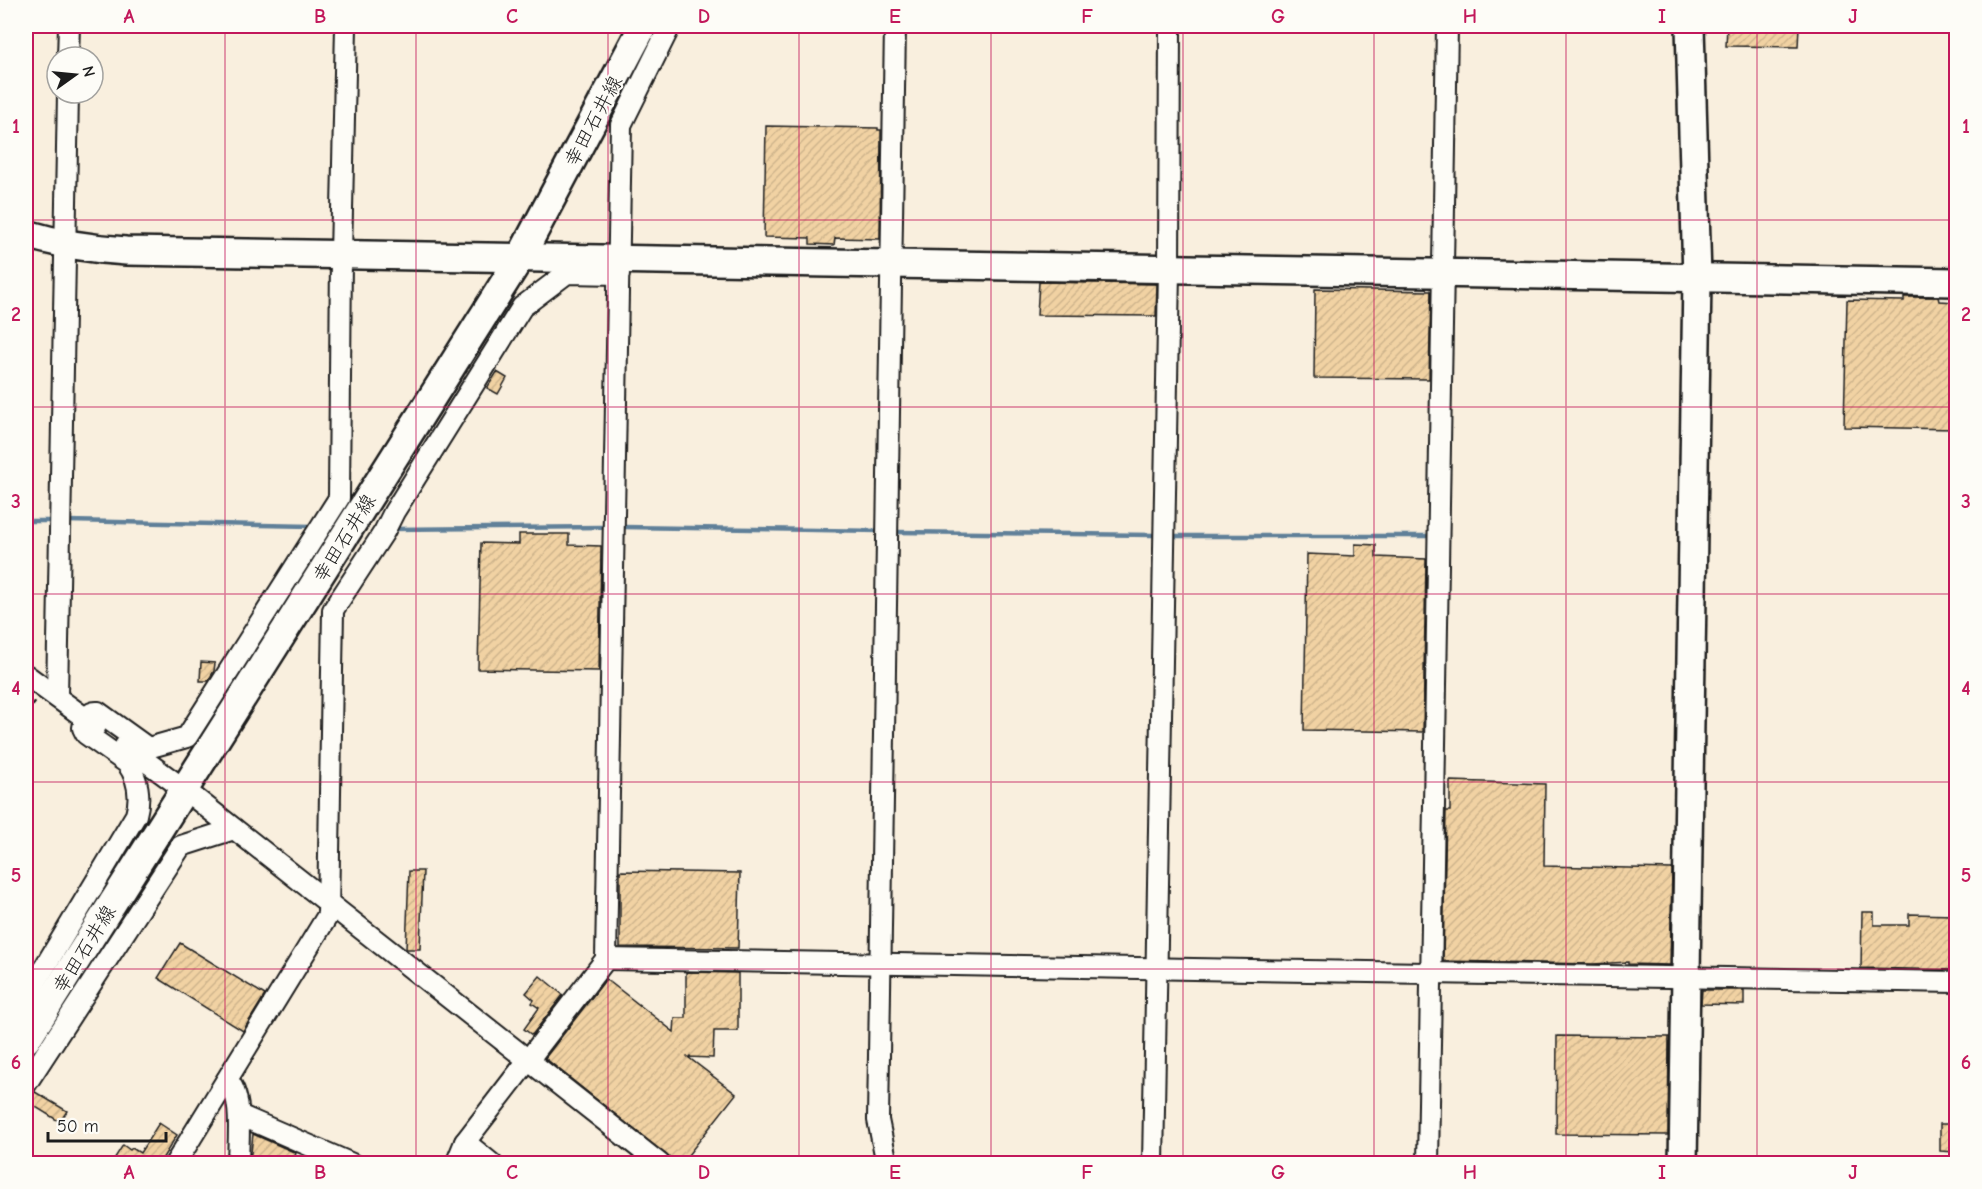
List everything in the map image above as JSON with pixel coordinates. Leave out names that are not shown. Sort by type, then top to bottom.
[{"type":"street","points":[[69,26],[69,45]]},
{"type":"street","points":[[334,26],[333,71],[337,80],[345,85]]},
{"type":"street","points":[[26,998],[136,814],[138,807],[138,792],[131,769],[127,763],[86,734],[83,728],[86,718],[98,712],[148,748],[187,737],[339,498],[346,26]]},
{"type":"street","points":[[345,85],[352,82],[357,74],[357,26]]},
{"type":"street","name":"幸田石井線","points":[[26,1040],[520,258],[643,26]]},
{"type":"street","points":[[456,1164],[465,1142],[606,959],[621,125],[670,26]]},
{"type":"street","points":[[887,1164],[878,1120],[895,26]]},
{"type":"street","points":[[1153,1164],[1170,26]]},
{"type":"street","points":[[1428,1164],[1447,26]]},
{"type":"street","points":[[1683,1164],[1697,279],[1690,26]]},
{"type":"street","points":[[57,697],[68,105]]},
{"type":"street","points":[[26,234],[64,244],[126,251],[520,258],[619,267],[892,265],[1956,282]]},
{"type":"street","points":[[175,1164],[328,915],[333,610],[384,532],[400,502],[522,307],[567,273],[619,267]]},
{"type":"street","points":[[26,675],[184,790],[660,1164]]},
{"type":"street","points":[[26,1084],[181,846],[234,829]]},
{"type":"street","points":[[606,959],[1956,982]]},
{"type":"street","points":[[227,1080],[233,1087],[238,1115],[238,1164]]},
{"type":"street","points":[[238,1115],[352,1164]]},
{"type":"street","points":[[465,1142],[492,1164]]},
{"type":"building","points":[[1727,26],[1799,26],[1798,47],[1726,46]]},
{"type":"building","points":[[766,126],[878,128],[881,130],[880,239],[835,238],[834,245],[810,244],[810,238],[764,237]]},
{"type":"building","points":[[1039,282],[1157,284],[1156,316],[1037,315]]},
{"type":"building","points":[[1315,289],[1431,291],[1429,379],[1314,378]]},
{"type":"building","points":[[1904,297],[1938,297],[1939,301],[1956,302],[1956,429],[1844,427],[1847,300],[1904,301]]},
{"type":"building","points":[[497,372],[507,378],[498,394],[487,388]]},
{"type":"building","points":[[519,534],[569,534],[569,545],[601,546],[599,671],[478,669],[481,543],[519,544]]},
{"type":"building","points":[[1355,544],[1376,545],[1376,557],[1426,559],[1423,732],[1304,730],[1307,554],[1355,556]]},
{"type":"building","points":[[201,662],[215,663],[214,671],[208,681],[200,681]]},
{"type":"building","points":[[1450,781],[1545,784],[1544,866],[1672,869],[1670,965],[1628,964],[1628,962],[1593,964],[1443,961],[1446,811],[1450,811]]},
{"type":"building","points":[[409,871],[423,871],[420,949],[406,949]]},
{"type":"building","points":[[620,871],[740,873],[738,948],[620,947]]},
{"type":"building","points":[[1862,912],[1874,912],[1874,925],[1909,925],[1909,914],[1956,915],[1956,970],[1861,968]]},
{"type":"building","points":[[180,943],[265,995],[243,1031],[158,978]]},
{"type":"building","points":[[686,972],[738,973],[738,1031],[714,1031],[713,1058],[688,1057],[736,1094],[681,1164],[677,1164],[545,1058],[606,979],[674,1032],[675,1018],[686,1018]]},
{"type":"building","points":[[540,976],[563,995],[532,1035],[524,1029],[539,1008],[532,1003],[534,1000],[526,993]]},
{"type":"building","points":[[1702,990],[1744,990],[1744,1005],[1701,1004]]},
{"type":"building","points":[[1557,1036],[1669,1037],[1668,1135],[1556,1134]]},
{"type":"building","points":[[35,1092],[67,1111],[60,1122],[26,1101],[27,1096]]},
{"type":"building","points":[[159,1123],[177,1135],[159,1164],[111,1164],[123,1145],[140,1153]]},
{"type":"building","points":[[1940,1124],[1955,1124],[1955,1152],[1940,1151]]},
{"type":"building","points":[[253,1134],[296,1153],[293,1164],[250,1162]]},
{"type":"waterway","points":[[26,521],[50,521]]},
{"type":"waterway","points":[[67,521],[312,526]]},
{"type":"waterway","points":[[393,529],[603,527]]},
{"type":"waterway","points":[[623,527],[881,531]]},
{"type":"waterway","points":[[896,532],[1153,535]]},
{"type":"waterway","points":[[1174,536],[1429,536]]}]
